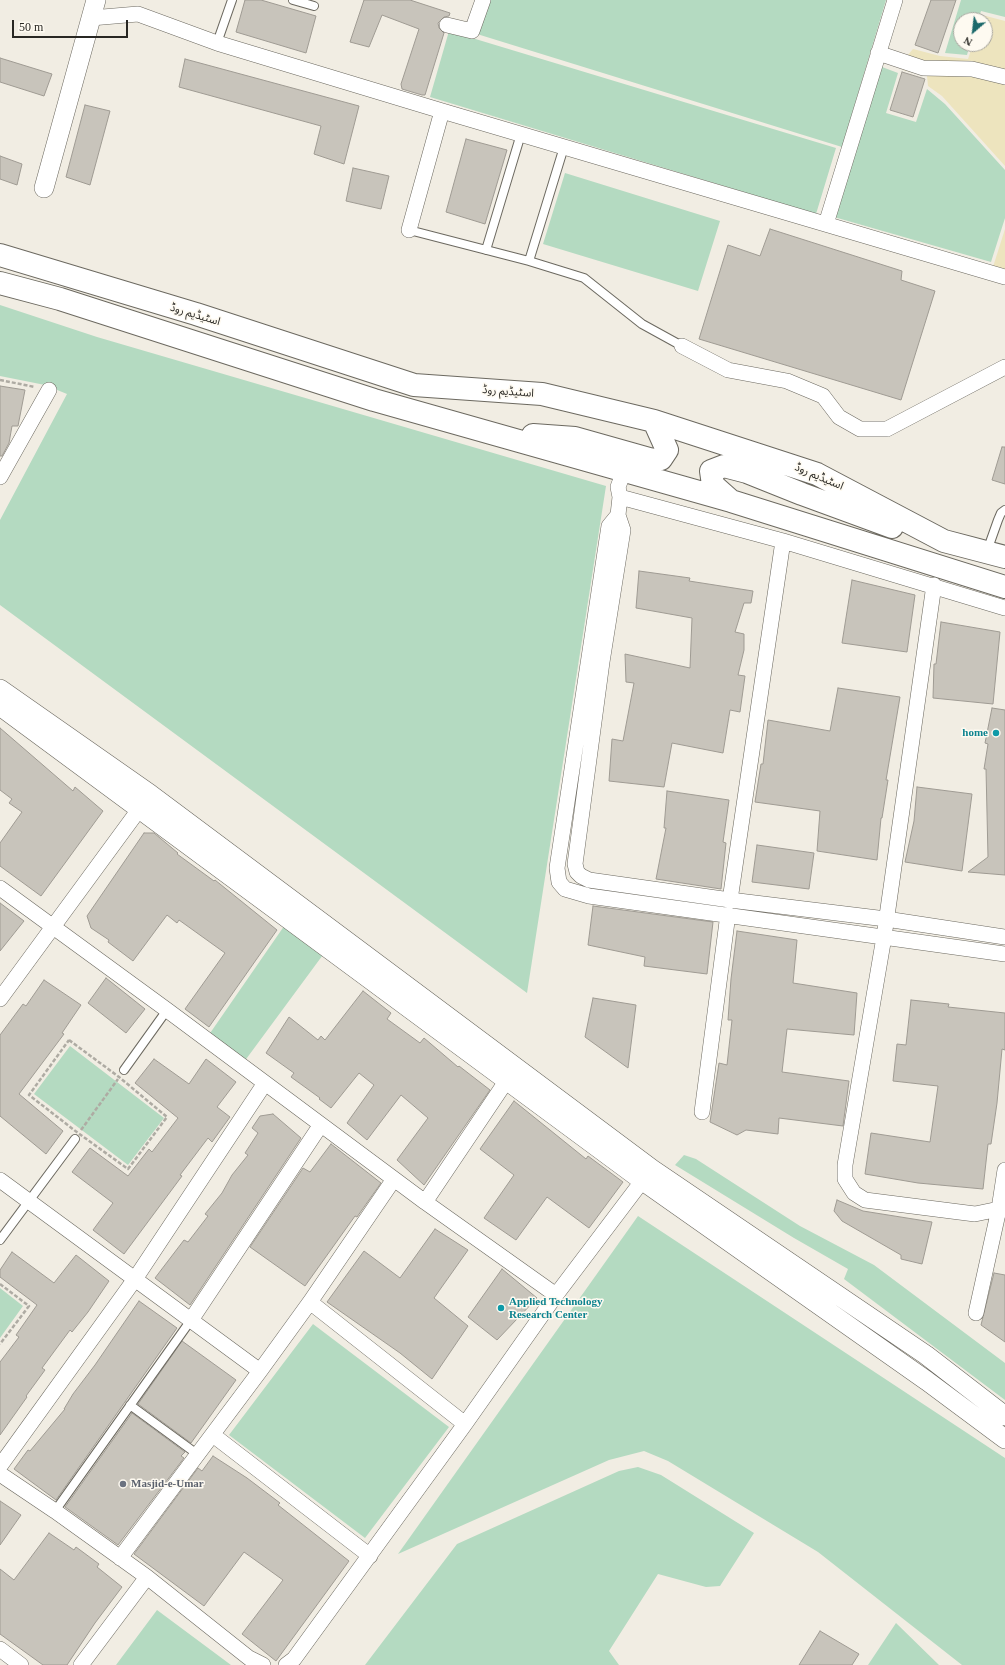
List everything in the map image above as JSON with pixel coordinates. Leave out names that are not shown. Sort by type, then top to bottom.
[{"type":"main road","name":"اسٹیڈیم روڈ","points":[[0,255],[196,314],[414,384],[542,394],[654,421],[817,474],[944,541],[996,555]]},
{"type":"main road","points":[[0,282],[68,302],[374,400],[731,501],[1005,587]]},
{"type":"main road","points":[[495,433],[575,438],[653,460],[660,459],[667,450],[654,421]]},
{"type":"main road","points":[[731,501],[713,485],[711,471],[724,466],[747,472],[892,527],[944,541]]},
{"type":"street","points":[[44,188],[96,0]]},
{"type":"street","points":[[447,25],[472,31],[483,0]]},
{"type":"street","points":[[826,224],[895,0]]},
{"type":"street","points":[[91,18],[138,14],[217,43],[442,112],[1005,277]]},
{"type":"street","points":[[878,53],[923,68],[972,69],[1005,77]]},
{"type":"street","points":[[409,230],[442,112]]},
{"type":"street","points":[[682,346],[728,370],[787,381],[822,396],[839,417],[860,429],[887,429],[1005,367]]},
{"type":"street","points":[[2,470],[49,390]]},
{"type":"street","points":[[624,471],[618,487],[620,498],[618,515],[623,530],[602,662],[575,864],[577,872],[589,880],[884,937],[1005,954]]},
{"type":"street","points":[[620,498],[783,541],[934,585],[1005,608]]},
{"type":"street","points":[[618,515],[609,526],[557,868],[559,882],[565,889],[590,896],[886,919],[1005,937]]},
{"type":"street","points":[[702,1112],[729,907],[783,541]]},
{"type":"street","points":[[934,585],[884,937],[845,1165],[845,1179],[854,1193],[865,1200],[975,1214],[1002,1210]]},
{"type":"street","points":[[0,689],[507,1080],[648,1175],[926,1356],[1005,1416]]},
{"type":"street","points":[[0,706],[144,801],[1005,1439]]},
{"type":"street","points":[[0,999],[144,801]]},
{"type":"street","points":[[0,888],[167,1010],[320,1126],[556,1295]]},
{"type":"street","points":[[425,1202],[507,1080]]},
{"type":"street","points":[[0,1466],[135,1279],[265,1083]]},
{"type":"street","points":[[191,1320],[320,1126]]},
{"type":"street","points":[[976,1313],[1000,1225],[1005,1170]]},
{"type":"street","points":[[286,1665],[294,1659],[370,1556],[556,1295],[648,1175]]},
{"type":"street","points":[[120,1558],[197,1454],[213,1435],[310,1302],[394,1179]]},
{"type":"street","points":[[0,1180],[260,1371]]},
{"type":"street","points":[[975,1214],[1000,1225]]},
{"type":"street","points":[[310,1302],[465,1424]]},
{"type":"street","points":[[213,1435],[370,1556]]},
{"type":"street","points":[[0,1474],[55,1510],[147,1577],[249,1658],[263,1665]]},
{"type":"street","points":[[81,1665],[147,1577]]},
{"type":"street","points":[[0,1649],[21,1665]]},
{"type":"lane","points":[[217,43],[232,0]]},
{"type":"lane","points":[[293,0],[314,6]]},
{"type":"lane","points":[[486,250],[521,134]]},
{"type":"lane","points":[[529,261],[564,147]]},
{"type":"lane","points":[[409,230],[529,261],[584,278],[642,324],[682,346]]},
{"type":"lane","points":[[996,555],[998,520],[1001,513],[1005,510]]},
{"type":"lane","points":[[122,1074],[167,1010]]},
{"type":"lane","points":[[0,1240],[76,1136]]},
{"type":"lane","points":[[55,1510],[191,1320]]},
{"type":"lane","points":[[130,1405],[197,1454]]},
{"type":"path","points":[[0,380],[49,390]]},
{"type":"path","points":[[69,1040],[122,1074],[167,1117],[128,1169],[76,1136],[29,1095],[69,1040]]},
{"type":"path","points":[[76,1136],[122,1074]]},
{"type":"path","points":[[0,1284],[29,1306],[0,1344]]},
{"type":"green space","points":[[488,0],[886,0],[842,147],[477,34]]},
{"type":"green space","points":[[961,0],[1005,0],[1005,17],[993,14],[993,12],[957,12]]},
{"type":"green space","points":[[953,26],[953,52],[968,52],[967,55],[945,53]]},
{"type":"green space","points":[[449,31],[836,148],[816,214],[430,97]]},
{"type":"green space","points":[[882,67],[898,73],[886,113],[916,122],[927,89],[945,104],[1005,170],[1005,218],[991,262],[834,217]]},
{"type":"green space","points":[[565,173],[720,221],[698,291],[543,244]]},
{"type":"green space","points":[[0,305],[97,337],[606,486],[527,993],[0,605],[0,520],[67,394],[45,385],[0,376]]},
{"type":"green space","points":[[289,919],[328,948],[241,1066],[206,1039]]},
{"type":"green space","points":[[70,1046],[164,1118],[128,1165],[34,1094]]},
{"type":"green space","points":[[684,1155],[696,1159],[800,1226],[874,1265],[1005,1363],[1005,1400],[844,1279],[848,1269],[794,1238],[675,1165]]},
{"type":"green space","points":[[638,1216],[1005,1458],[1005,1665],[962,1665],[818,1552],[668,1461],[644,1451],[609,1460],[398,1554]]},
{"type":"green space","points":[[0,1288],[23,1306],[0,1338]]},
{"type":"green space","points":[[313,1324],[449,1427],[365,1538],[229,1435]]},
{"type":"green space","points":[[638,1467],[661,1475],[754,1533],[720,1586],[706,1587],[658,1574],[609,1651],[619,1665],[365,1665],[457,1544],[619,1471]]},
{"type":"green space","points":[[157,1610],[231,1665],[116,1665]]},
{"type":"green space","points":[[896,1623],[939,1665],[868,1665]]},
{"type":"sand","points":[[993,18],[1005,21],[1005,166],[942,96],[928,86],[927,76],[903,70],[906,57],[913,49],[940,56],[968,59],[970,52],[993,52]]},
{"type":"sand","points":[[1005,229],[1005,271],[993,267]]},
{"type":"building","points":[[245,0],[261,0],[316,16],[306,53],[236,32]]},
{"type":"building","points":[[364,0],[410,0],[450,13],[449,16],[444,17],[438,23],[439,28],[444,33],[425,95],[402,89],[401,84],[419,29],[382,15],[369,47],[350,42]]},
{"type":"building","points":[[931,0],[956,0],[938,53],[915,45]]},
{"type":"building","points":[[0,58],[52,74],[44,96],[0,82]]},
{"type":"building","points":[[185,59],[359,106],[344,164],[314,154],[321,126],[179,87]]},
{"type":"building","points":[[902,72],[925,79],[913,117],[890,110]]},
{"type":"building","points":[[85,105],[110,111],[90,185],[66,177]]},
{"type":"building","points":[[466,139],[507,150],[485,224],[446,212]]},
{"type":"building","points":[[0,156],[22,164],[17,185],[0,179]]},
{"type":"building","points":[[353,168],[389,176],[381,209],[346,201]]},
{"type":"building","points":[[770,229],[902,271],[901,280],[935,291],[901,400],[699,339],[728,245],[760,256]]},
{"type":"building","points":[[0,386],[25,390],[18,426],[12,426],[9,443],[2,456],[0,456]]},
{"type":"building","points":[[1002,447],[1005,447],[1005,484],[992,480]]},
{"type":"building","points":[[639,571],[690,578],[689,581],[753,591],[751,603],[744,603],[735,632],[744,634],[744,650],[738,675],[745,676],[740,712],[730,710],[723,753],[672,743],[664,787],[609,781],[612,739],[623,741],[634,683],[626,682],[625,654],[690,668],[692,618],[636,608]]},
{"type":"building","points":[[852,580],[915,595],[907,652],[842,643]]},
{"type":"building","points":[[941,622],[1000,632],[993,704],[933,698],[934,664],[936,664]]},
{"type":"building","points":[[838,688],[900,697],[886,780],[888,780],[881,818],[877,860],[817,851],[820,811],[755,802],[761,764],[763,764],[768,720],[830,731]]},
{"type":"building","points":[[992,708],[1005,710],[1005,875],[968,872],[988,857],[986,769],[984,769],[988,744],[985,743]]},
{"type":"building","points":[[0,728],[73,791],[75,787],[103,811],[41,896],[0,866],[0,843],[22,812],[9,803],[12,799],[0,790]]},
{"type":"building","points":[[917,787],[972,794],[962,871],[905,862],[914,821]]},
{"type":"building","points":[[667,791],[729,800],[723,842],[726,843],[721,889],[656,879],[666,828],[664,828]]},
{"type":"building","points":[[144,833],[154,833],[178,853],[177,854],[214,881],[215,880],[277,930],[209,1027],[185,1009],[225,953],[179,920],[177,923],[167,915],[133,961],[108,942],[109,940],[91,928],[87,916]]},
{"type":"building","points":[[757,845],[814,853],[809,889],[752,882]]},
{"type":"building","points":[[0,903],[24,921],[0,951]]},
{"type":"building","points":[[593,906],[713,922],[707,974],[644,966],[645,957],[588,945]]},
{"type":"building","points":[[737,931],[797,940],[793,983],[857,993],[854,1035],[787,1029],[782,1072],[849,1081],[843,1126],[779,1118],[778,1134],[746,1130],[737,1135],[710,1122],[719,1063],[727,1065],[732,1020],[728,1020],[731,979]]},
{"type":"building","points":[[106,978],[145,1009],[126,1033],[88,1003]]},
{"type":"building","points":[[44,980],[81,1005],[62,1033],[64,1034],[19,1094],[63,1131],[46,1154],[0,1116],[0,1035],[23,1004],[26,1006]]},
{"type":"building","points":[[363,991],[391,1013],[387,1019],[420,1043],[424,1038],[458,1067],[459,1066],[490,1090],[424,1185],[397,1160],[428,1118],[401,1095],[367,1140],[347,1123],[374,1085],[359,1073],[331,1108],[291,1077],[294,1073],[266,1053],[289,1017],[318,1040],[321,1036],[325,1040]]},
{"type":"building","points":[[593,998],[636,1005],[628,1068],[585,1037]]},
{"type":"building","points":[[911,1000],[949,1004],[948,1007],[1005,1013],[1005,1050],[1002,1049],[997,1103],[991,1144],[988,1144],[983,1189],[918,1183],[865,1174],[871,1133],[930,1142],[938,1086],[893,1081],[897,1044],[906,1045]]},
{"type":"building","points":[[154,1059],[189,1084],[206,1059],[236,1082],[217,1107],[230,1117],[212,1142],[208,1138],[180,1175],[182,1176],[124,1254],[93,1230],[113,1203],[72,1172],[90,1148],[128,1176],[149,1149],[152,1152],[178,1118],[135,1083]]},
{"type":"building","points":[[514,1101],[586,1159],[588,1156],[623,1182],[589,1228],[547,1197],[516,1240],[484,1218],[514,1175],[480,1149]]},
{"type":"building","points":[[273,1114],[301,1138],[190,1305],[155,1278],[184,1240],[188,1242],[208,1216],[205,1214],[222,1193],[232,1175],[248,1155],[245,1153],[258,1133],[252,1128],[260,1116]]},
{"type":"building","points":[[331,1144],[381,1183],[357,1217],[355,1216],[305,1286],[250,1247],[303,1168],[310,1172]]},
{"type":"building","points":[[837,1200],[863,1211],[932,1222],[922,1264],[901,1259],[901,1255],[842,1221],[834,1211]]},
{"type":"building","points":[[435,1229],[468,1250],[434,1298],[468,1326],[432,1379],[400,1353],[327,1302],[364,1251],[400,1278]]},
{"type":"building","points":[[12,1252],[54,1283],[76,1255],[109,1281],[88,1312],[72,1332],[70,1330],[42,1368],[45,1370],[0,1435],[0,1362],[19,1337],[16,1335],[37,1305],[0,1277],[0,1270]]},
{"type":"building","name":"Applied Technology Research Center","points":[[502,1269],[537,1298],[497,1340],[468,1317]]},
{"type":"building","points":[[994,1273],[1005,1275],[1005,1342],[981,1325]]},
{"type":"building","points":[[139,1301],[177,1328],[56,1500],[14,1469],[28,1450],[30,1451],[65,1409],[73,1394]]},
{"type":"building","points":[[182,1341],[236,1380],[191,1443],[138,1404]]},
{"type":"building","name":"Masjid-e-Umar","points":[[132,1413],[185,1452],[181,1456],[184,1458],[118,1545],[65,1507]]},
{"type":"building","points":[[213,1456],[247,1478],[280,1503],[278,1505],[349,1561],[276,1661],[242,1634],[283,1580],[244,1552],[204,1606],[134,1554],[198,1468],[202,1471]]},
{"type":"building","points":[[0,1501],[21,1515],[0,1545]]},
{"type":"building","points":[[49,1533],[74,1550],[76,1547],[99,1564],[97,1567],[122,1587],[95,1623],[67,1665],[43,1665],[0,1634],[0,1569],[14,1580]]},
{"type":"building","points":[[820,1631],[859,1654],[852,1665],[799,1665]]},
{"type":"place","name":"home","points":[[996,733]]},
{"type":"place","name":"Applied Technology Research Center","points":[[501,1308]]},
{"type":"place","name":"Masjid-e-Umar","points":[[123,1484]]}]
